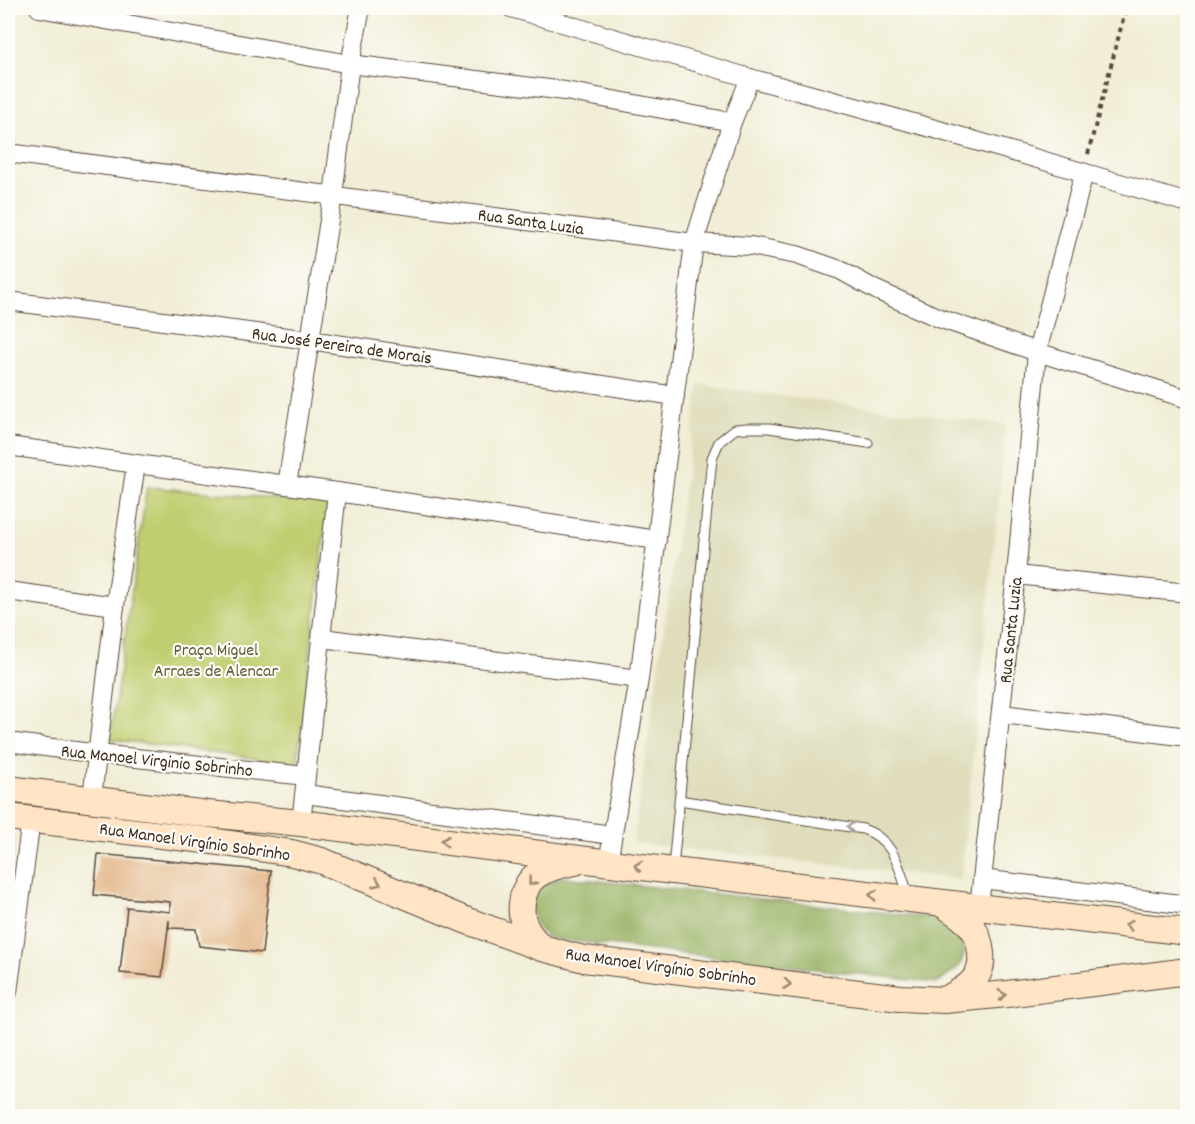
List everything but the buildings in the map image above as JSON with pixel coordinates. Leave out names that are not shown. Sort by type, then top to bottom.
[{"type":"main road","name":"Rua Manoel Virgínio Sobrinho","points":[[8,789],[1188,932]]},
{"type":"main road","name":"Rua Manoel Virgínio Sobrinho","points":[[19,818],[292,853],[322,861],[465,920],[542,948],[607,962],[900,998],[945,1000],[1188,971]]},
{"type":"main road","points":[[542,948],[529,936],[521,921],[524,893],[531,879],[551,868],[596,861]]},
{"type":"main road","points":[[939,902],[972,927],[980,943],[982,962],[979,975],[972,983],[945,1000]]},
{"type":"street","points":[[39,8],[350,64],[565,91],[732,122]]},
{"type":"street","points":[[287,485],[333,195],[350,64],[361,8]]},
{"type":"street","points":[[511,8],[1188,203]]},
{"type":"street","points":[[596,861],[612,835],[639,679],[694,243],[732,122],[750,78]]},
{"type":"street","name":"Rua Santa Luzia","points":[[8,153],[694,243],[751,246],[797,255],[840,270],[912,307],[1036,352],[1188,399]]},
{"type":"street","name":"Rua Santa Luzia","points":[[979,907],[1002,714],[1036,352],[1084,173]]},
{"type":"street","name":"Rua José Pereira de Morais","points":[[8,301],[310,340],[675,396]]},
{"type":"street","points":[[8,446],[657,540]]},
{"type":"street","points":[[92,798],[115,606],[136,465]]},
{"type":"street","points":[[302,823],[337,492]]},
{"type":"street","points":[[1016,575],[1188,593]]},
{"type":"street","points":[[8,591],[115,606]]},
{"type":"street","points":[[321,638],[639,679]]},
{"type":"street","points":[[1002,714],[1188,737]]},
{"type":"street","name":"Rua Manoel Virginio Sobrinho","points":[[8,742],[306,785],[612,835]]},
{"type":"street","points":[[8,992],[19,818]]},
{"type":"street","points":[[982,879],[1188,905]]},
{"type":"lane","points":[[673,871],[712,458],[719,442],[735,429],[769,428],[868,443]]},
{"type":"lane","points":[[679,800],[863,829],[876,834],[888,844],[896,859],[909,899]]},
{"type":"path","points":[[1084,173],[1126,8]]},
{"type":"shaded area","points":[[699,385],[1006,425],[961,879],[633,843]]},
{"type":"green space","name":"Praça Miguel Arraes de Alencar","points":[[147,487],[328,503],[297,764],[110,739]]},
{"type":"green space","points":[[564,877],[941,919],[964,939],[964,954],[959,966],[937,983],[548,938],[534,918],[533,901],[536,894],[547,883]]}]
